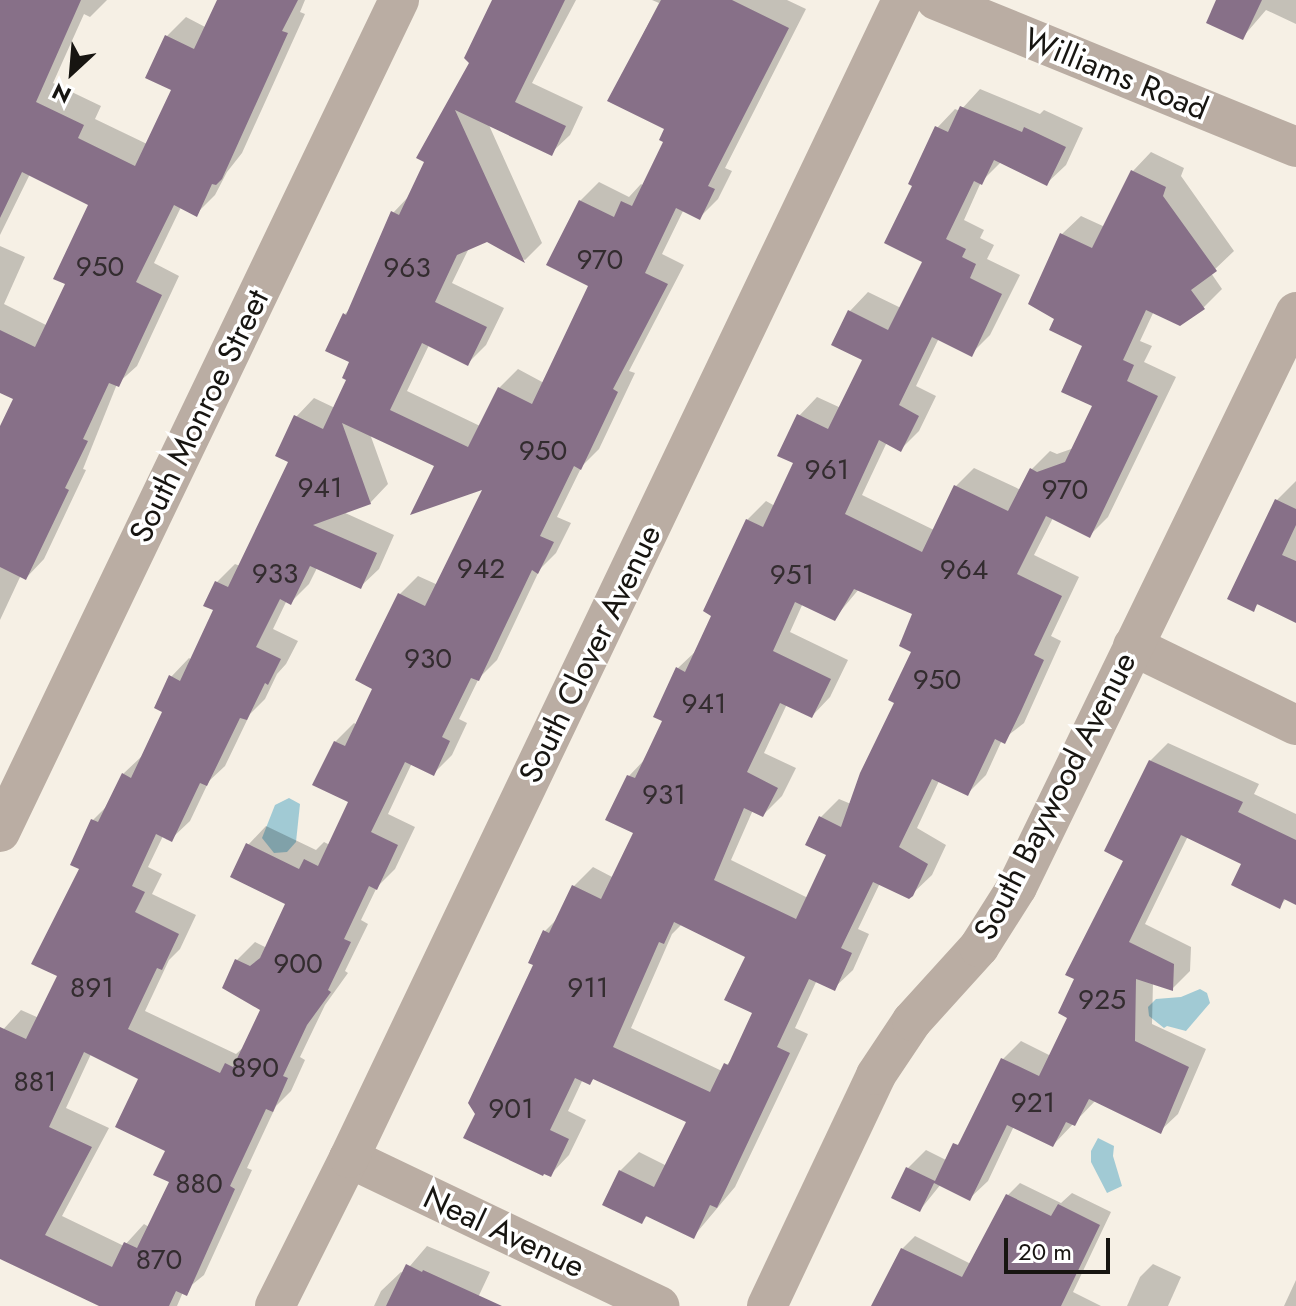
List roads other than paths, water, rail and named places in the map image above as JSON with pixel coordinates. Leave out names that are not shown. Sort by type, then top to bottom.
[{"type":"street","name":"South Monroe Street","points":[[0,832],[399,0]]},
{"type":"street","name":"South Clover Avenue","points":[[275,1306],[349,1158],[902,0]]},
{"type":"street","name":"Williams Road","points":[[936,0],[1296,147]]},
{"type":"street","name":"South Baywood Avenue","points":[[767,1306],[876,1075],[912,1021],[979,947],[1017,887],[1296,312]]},
{"type":"street","points":[[1133,646],[1296,725]]},
{"type":"street","name":"Neal Avenue","points":[[349,1158],[659,1306]]},
{"type":"water","points":[[289,798],[300,804],[296,842],[287,852],[274,853],[262,838],[275,805]]},
{"type":"water","points":[[1200,989],[1207,993],[1210,1003],[1186,1031],[1164,1028],[1149,1016],[1148,1007],[1156,999],[1181,997]]},
{"type":"water","points":[[1098,1138],[1114,1146],[1113,1156],[1122,1186],[1107,1193],[1091,1162],[1091,1151]]}]
